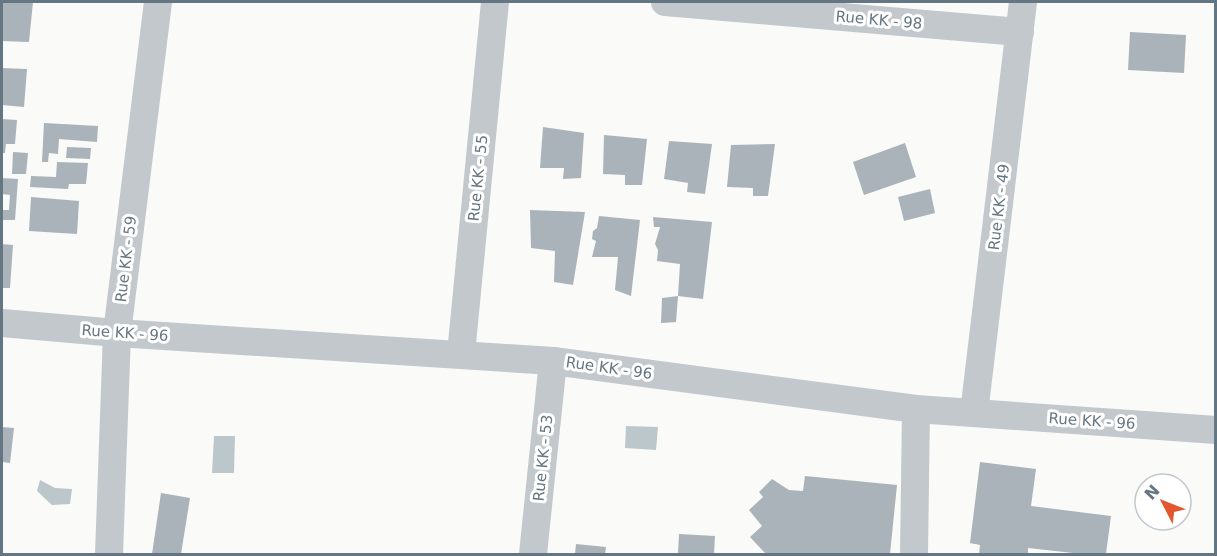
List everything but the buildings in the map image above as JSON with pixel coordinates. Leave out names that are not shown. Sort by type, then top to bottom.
[{"type":"street","name":"Rue KK - 59","points":[[109,555],[117,333],[158,2]]},
{"type":"street","name":"Rue KK - 55","points":[[461,354],[495,2]]},
{"type":"street","name":"Rue KK - 98","points":[[665,2],[1020,33]]},
{"type":"street","name":"Rue KK - 49","points":[[974,413],[1023,2]]},
{"type":"street","name":"Rue KK - 96","points":[[2,323],[117,333],[553,361],[916,409],[1215,430]]},
{"type":"street","name":"Rue KK - 53","points":[[532,555],[553,361]]},
{"type":"street","points":[[914,555],[916,409]]},
{"type":"shaded area","points":[[626,426],[658,427],[656,450],[625,448]]},
{"type":"shaded area","points":[[214,436],[235,436],[234,473],[212,473]]},
{"type":"shaded area","points":[[40,480],[55,488],[72,489],[70,504],[52,505],[37,491]]}]
